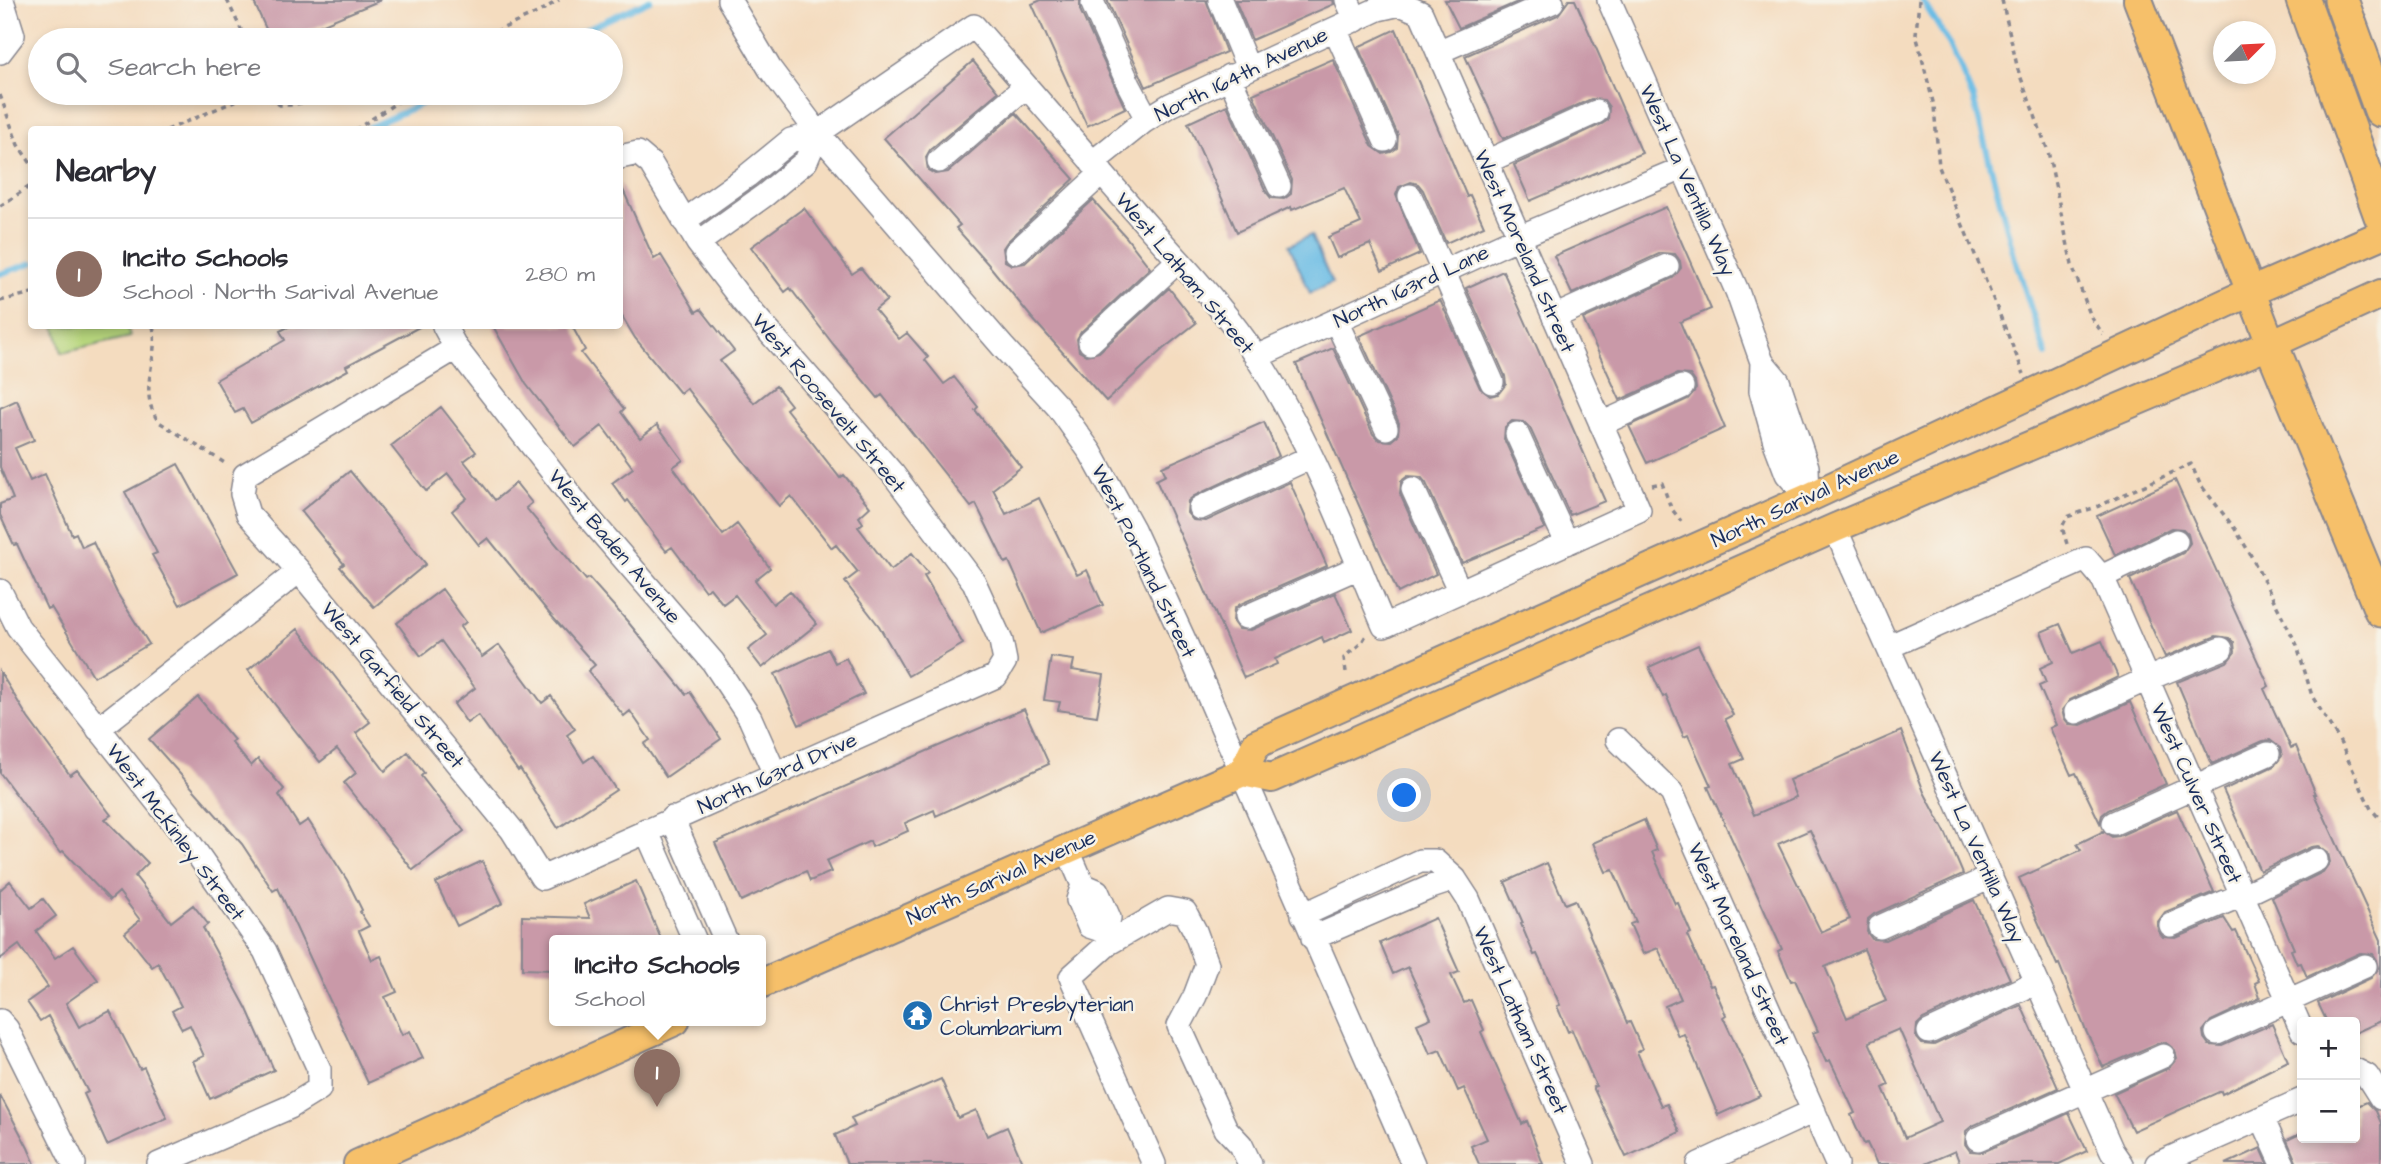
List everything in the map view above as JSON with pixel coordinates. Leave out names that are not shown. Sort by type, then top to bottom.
[{"type":"highway","points":[[2303,0],[2380,218]]},
{"type":"highway","points":[[2341,0],[2381,110]]},
{"type":"highway","points":[[2271,344],[2381,610]]},
{"type":"main road","points":[[2138,0],[2271,344]]},
{"type":"main road","name":"North Sarival Avenue","points":[[1243,772],[1256,744],[1808,498],[2250,292],[2380,218]]},
{"type":"main road","name":"North Sarival Avenue","points":[[766,981],[1243,772],[1272,778],[1835,528],[2271,344],[2381,294]]},
{"type":"main road","points":[[1835,528],[1834,508],[1878,485],[1898,471],[1924,443]]},
{"type":"main road","points":[[1611,628],[1686,577],[1790,532],[1801,523],[1810,509],[1808,498]]},
{"type":"main road","points":[[358,1164],[664,1026]]},
{"type":"street","points":[[2,0],[7,43]]},
{"type":"street","name":"West Portland Street","points":[[729,0],[770,69],[818,132],[1059,408],[1091,453],[1133,529],[1243,772],[1413,1164]]},
{"type":"street","points":[[1220,0],[1239,72],[1279,186]]},
{"type":"street","name":"West La Ventilla Way","points":[[1609,0],[1737,291],[1762,362],[1778,381],[1807,467],[1808,498]]},
{"type":"street","points":[[1438,52],[1552,2]]},
{"type":"street","points":[[1093,4],[1147,119]]},
{"type":"street","name":"North 164th Avenue","points":[[1016,252],[1147,119],[1198,90],[1239,72],[1346,16],[1400,5]]},
{"type":"street","name":"West Moreland Street","points":[[1400,5],[1421,13],[1639,510],[1567,543]]},
{"type":"street","points":[[1346,16],[1385,141]]},
{"type":"street","name":"West Latham Street","points":[[818,132],[974,26],[1229,320],[1256,357],[1284,402],[1311,457],[1359,567],[1376,628]]},
{"type":"street","points":[[939,162],[1026,86]]},
{"type":"street","points":[[1486,162],[1597,112]]},
{"type":"street","points":[[684,222],[791,140],[818,132]]},
{"type":"street","points":[[698,243],[765,195],[806,161],[818,132]]},
{"type":"street","name":"West Roosevelt Street","points":[[629,155],[651,164],[698,243],[744,303],[892,474],[974,582],[1001,641],[1005,661]]},
{"type":"street","name":"North 163rd Lane","points":[[1256,357],[1519,237],[1683,168]]},
{"type":"street","points":[[1410,196],[1492,382]]},
{"type":"street","points":[[1090,342],[1178,261]]},
{"type":"street","points":[[1554,317],[1667,266]]},
{"type":"street","points":[[1336,321],[1386,428]]},
{"type":"street","name":"West Baden Avenue","points":[[446,329],[456,348],[582,510],[713,662],[750,718],[775,774]]},
{"type":"street","points":[[244,484],[456,348]]},
{"type":"street","points":[[1601,424],[1682,387]]},
{"type":"street","points":[[1376,628],[1567,543],[1517,434]]},
{"type":"street","points":[[1200,508],[1311,457]]},
{"type":"street","name":"West Garfield Street","points":[[244,484],[248,513],[512,830],[542,878]]},
{"type":"street","points":[[1413,489],[1460,592]]},
{"type":"street","name":"West La Ventilla Way","points":[[1835,528],[2112,1151],[2121,1164]]},
{"type":"street","points":[[2101,577],[2176,541]]},
{"type":"street","name":"West Culver Street","points":[[1888,647],[2086,559],[2101,577],[2297,1019]]},
{"type":"street","points":[[1246,617],[1359,567]]},
{"type":"street","points":[[98,729],[299,571]]},
{"type":"street","name":"West McKinley Street","points":[[0,591],[18,627],[189,842],[265,951],[319,1069],[319,1089],[290,1107],[159,1164]]},
{"type":"street","points":[[2076,712],[2221,649]]},
{"type":"street","name":"North 163rd Drive","points":[[542,878],[671,818],[996,676],[1005,661]]},
{"type":"street","name":"West Moreland Street","points":[[1618,740],[1672,793],[1838,1164]]},
{"type":"street","points":[[2114,823],[2268,754]]},
{"type":"street","points":[[671,818],[723,935]]},
{"type":"street","points":[[646,830],[692,935]]},
{"type":"street","points":[[1067,848],[1083,886],[1078,900],[1089,926],[1106,937]]},
{"type":"street","points":[[2171,925],[2316,860]]},
{"type":"street","points":[[1303,915],[1420,861],[1436,862],[1455,878],[1314,938]]},
{"type":"street","points":[[1880,926],[1991,877]]},
{"type":"street","name":"West Latham Street","points":[[1455,878],[1468,899],[1583,1164]]},
{"type":"street","points":[[1154,1164],[1071,977],[1106,937],[1168,909],[1185,912],[1207,964],[1195,996],[1179,1026],[1226,1129],[1241,1144],[1250,1164]]},
{"type":"street","points":[[2217,1033],[2365,966]]},
{"type":"street","points":[[1929,1032],[2037,982]]},
{"type":"street","points":[[0,1021],[7,1029],[74,1164]]},
{"type":"street","points":[[1978,1139],[2163,1056]]},
{"type":"street","points":[[2360,1072],[2367,1076],[2381,1098]]},
{"type":"street","points":[[2157,1164],[2297,1102]]},
{"type":"street","points":[[1699,1164],[1814,1111]]},
{"type":"street","points":[[2262,1118],[2283,1164]]},
{"type":"path","points":[[227,0],[241,28]]},
{"type":"path","points":[[504,28],[559,0]]},
{"type":"path","points":[[1919,0],[1916,34],[1934,106],[1939,167],[2025,377]]},
{"type":"path","points":[[2002,0],[2018,71],[2048,151],[2071,265],[2091,317],[2106,339]]},
{"type":"path","points":[[0,95],[18,145],[28,159]]},
{"type":"path","points":[[176,126],[226,105]]},
{"type":"path","points":[[361,126],[393,105]]},
{"type":"path","points":[[0,206],[28,188]]},
{"type":"path","points":[[0,301],[28,294]]},
{"type":"path","points":[[153,329],[155,352],[147,385],[152,412],[165,426],[244,484]]},
{"type":"path","points":[[2067,544],[2062,527],[2067,517],[2099,506],[2191,464],[2200,484],[2249,552],[2297,645],[2312,696],[2339,740],[2371,809],[2381,820]]},
{"type":"path","points":[[1652,485],[1662,483],[1671,508],[1681,521]]},
{"type":"path","points":[[1346,672],[1344,658],[1351,650],[1361,646],[1376,628]]},
{"type":"green space","points":[[56,329],[128,329],[130,337],[62,353]]},
{"type":"water","points":[[1311,235],[1332,283],[1310,293],[1289,245]]},
{"type":"building","points":[[253,0],[381,0],[314,28],[266,28]]},
{"type":"building","points":[[1041,0],[1080,0],[1080,10],[1125,108],[1087,126],[1032,4]]},
{"type":"building","points":[[1107,0],[1206,0],[1226,52],[1146,87]]},
{"type":"building","points":[[1235,0],[1333,0],[1334,4],[1252,40]]},
{"type":"building","points":[[1445,0],[1522,0],[1459,28]]},
{"type":"building","points":[[1569,0],[1575,0],[1642,153],[1530,201],[1514,165],[1602,124],[1608,120],[1609,107],[1604,100],[1591,99],[1503,139],[1465,56],[1558,15]]},
{"type":"building","points":[[1396,29],[1467,197],[1470,195],[1484,226],[1446,243],[1423,190],[1418,184],[1411,182],[1399,187],[1396,195],[1420,254],[1382,271],[1370,244],[1337,258],[1328,237],[1361,223],[1344,188],[1292,210],[1291,207],[1237,232],[1188,123],[1227,105],[1266,192],[1271,198],[1284,199],[1291,194],[1292,180],[1253,94],[1333,59],[1372,146],[1383,154],[1391,152],[1397,148],[1398,135],[1358,47]]},
{"type":"building","points":[[973,61],[998,92],[930,150],[926,157],[928,170],[935,174],[948,172],[1016,113],[1074,179],[1007,242],[1003,248],[1005,261],[1012,265],[1025,263],[1093,200],[1150,268],[1081,332],[1077,339],[1079,351],[1086,355],[1099,352],[1169,288],[1196,323],[1106,401],[956,228],[960,225],[884,138]]},
{"type":"building","points":[[623,190],[654,259],[661,255],[696,312],[701,309],[734,351],[720,361],[754,403],[776,386],[791,405],[786,409],[840,478],[844,475],[870,507],[859,517],[863,523],[858,527],[891,570],[912,553],[928,573],[924,576],[963,644],[908,676],[879,626],[845,582],[858,572],[836,545],[832,548],[791,496],[779,506],[686,388],[680,393],[635,338],[623,318]]},
{"type":"building","points":[[1666,207],[1711,309],[1680,322],[1725,428],[1647,463],[1629,426],[1688,399],[1696,389],[1695,382],[1690,375],[1677,374],[1620,400],[1583,319],[1673,278],[1681,268],[1680,261],[1675,254],[1661,253],[1572,294],[1554,256]]},
{"type":"building","points":[[804,208],[852,274],[861,268],[887,300],[875,310],[899,339],[907,333],[928,357],[925,360],[944,384],[954,377],[978,407],[975,410],[1021,467],[993,489],[1006,514],[1039,498],[1077,575],[1087,570],[1103,605],[1041,633],[1009,561],[1005,563],[976,504],[971,507],[882,395],[878,398],[790,288],[785,292],[751,247]]},
{"type":"building","points":[[1503,271],[1605,501],[1570,515],[1530,428],[1524,422],[1512,421],[1505,427],[1504,439],[1545,528],[1462,563],[1426,483],[1421,477],[1408,476],[1401,481],[1400,494],[1436,574],[1398,593],[1296,364],[1333,348],[1373,434],[1379,440],[1391,441],[1398,435],[1399,423],[1359,336],[1440,300],[1480,388],[1490,396],[1498,394],[1506,384],[1505,376],[1466,288]]},
{"type":"building","points":[[415,329],[346,366],[348,370],[251,423],[243,409],[235,413],[216,380],[285,340],[280,331]]},
{"type":"building","points":[[495,329],[574,329],[585,350],[581,353],[624,409],[621,412],[640,438],[657,425],[683,460],[673,467],[723,535],[737,524],[770,568],[755,580],[773,604],[790,591],[817,624],[762,668],[748,650],[767,635],[735,595],[723,604],[710,588],[705,591],[672,547],[666,551],[612,483],[633,468],[602,426],[575,447],[526,384]]},
{"type":"building","points":[[17,400],[34,440],[15,448],[30,481],[45,474],[72,535],[76,533],[82,547],[93,542],[117,593],[149,644],[94,677],[51,607],[47,609],[17,544],[14,545],[0,515],[0,504],[13,499],[0,467],[0,408]]},
{"type":"building","points":[[441,407],[476,452],[464,461],[495,500],[516,483],[532,503],[526,508],[586,580],[589,578],[628,622],[686,694],[690,692],[721,739],[666,777],[644,744],[650,740],[630,711],[624,716],[588,671],[595,665],[488,538],[479,545],[452,511],[467,498],[448,474],[426,491],[391,446]]},
{"type":"building","points":[[1264,422],[1279,456],[1194,496],[1188,501],[1187,513],[1193,520],[1206,521],[1290,482],[1327,566],[1240,604],[1234,609],[1233,622],[1238,629],[1251,630],[1335,593],[1352,630],[1324,643],[1322,637],[1275,659],[1277,664],[1244,678],[1156,480],[1166,475],[1162,467]]},
{"type":"building","points":[[178,464],[238,573],[180,605],[152,555],[157,553],[125,492]]},
{"type":"building","points":[[350,471],[426,564],[374,607],[340,567],[344,564],[301,511]]},
{"type":"building","points":[[2175,480],[2269,686],[2264,689],[2291,748],[2296,746],[2314,794],[2381,940],[2381,1021],[2360,1031],[2360,1017],[2325,1017],[2318,1003],[2371,978],[2379,968],[2377,960],[2373,954],[2360,953],[2307,977],[2301,963],[2297,964],[2291,950],[2294,949],[2272,897],[2323,872],[2330,862],[2328,853],[2318,846],[2311,847],[2260,871],[2223,790],[2274,766],[2282,756],[2280,748],[2270,740],[2263,741],[2212,764],[2177,682],[2227,662],[2235,652],[2234,643],[2229,638],[2216,636],[2165,657],[2130,579],[2183,553],[2190,543],[2188,534],[2183,529],[2171,528],[2115,555],[2097,516]]},
{"type":"building","points":[[442,589],[466,622],[460,627],[482,657],[499,645],[542,703],[551,696],[575,729],[567,735],[584,762],[593,756],[616,790],[558,828],[520,769],[518,771],[478,715],[467,723],[454,704],[475,688],[441,641],[421,656],[397,623]]},
{"type":"building","points":[[2060,624],[2073,653],[2102,641],[2118,677],[2070,700],[2062,710],[2064,718],[2069,724],[2081,725],[2130,702],[2166,784],[2108,810],[2102,815],[2100,823],[2076,773],[2071,775],[2050,728],[2056,725],[2039,686],[2046,683],[2040,668],[2053,662],[2041,632]]},
{"type":"building","points":[[298,629],[370,722],[356,733],[385,771],[408,752],[424,773],[421,776],[464,831],[413,870],[344,783],[356,773],[337,749],[320,762],[248,670]]},
{"type":"building","points":[[1698,645],[1733,715],[1725,719],[1744,759],[1732,764],[1754,815],[1796,797],[1789,780],[1901,731],[1924,792],[1963,874],[1874,914],[1868,919],[1867,932],[1872,939],[1886,940],[1974,900],[2010,979],[1923,1019],[1917,1025],[1916,1037],[1922,1044],[1934,1045],[2021,1005],[2058,1088],[1972,1126],[1966,1131],[1965,1144],[1970,1151],[1983,1152],[2069,1113],[2087,1151],[2059,1164],[1960,1164],[1955,1151],[1925,1164],[1877,1164],[1867,1143],[1864,1144],[1851,1115],[1855,1113],[1830,1060],[1826,1062],[1813,1033],[1818,1031],[1795,980],[1791,981],[1778,951],[1782,949],[1708,787],[1711,786],[1688,735],[1684,737],[1666,695],[1663,697],[1649,667]],"holes":[[[1810,830],[1850,919],[1821,932],[1778,844]],[[1864,949],[1886,1001],[1847,1018],[1825,967]],[[1899,1029],[1940,1122],[1905,1138],[1883,1088],[1889,1085],[1869,1042]]]},
{"type":"building","points":[[828,649],[835,663],[846,658],[864,694],[799,725],[775,674]]},
{"type":"building","points":[[1051,657],[1074,660],[1072,670],[1104,675],[1097,716],[1058,710],[1060,702],[1044,700]]},
{"type":"building","points":[[0,672],[28,718],[70,775],[77,770],[111,815],[105,819],[148,863],[135,876],[171,922],[193,905],[208,924],[203,928],[247,1009],[274,1070],[210,1099],[193,1061],[204,1056],[190,1025],[182,1029],[172,1011],[181,1006],[158,963],[152,967],[125,933],[140,920],[119,892],[110,900],[63,851],[60,853],[0,773]]},
{"type":"building","points":[[198,697],[234,740],[231,742],[251,766],[258,759],[284,789],[279,795],[299,826],[308,820],[347,880],[369,926],[359,931],[372,960],[381,956],[397,992],[385,997],[402,1035],[410,1031],[423,1058],[368,1083],[278,888],[273,891],[242,844],[149,739]]},
{"type":"building","points":[[1024,709],[1049,764],[936,816],[934,810],[905,823],[908,831],[872,847],[870,841],[826,861],[831,872],[810,881],[806,871],[741,901],[715,843]]},
{"type":"building","points":[[2177,810],[2214,892],[2165,912],[2157,923],[2158,931],[2163,937],[2176,938],[2224,918],[2233,932],[2236,931],[2259,981],[2255,983],[2260,998],[2211,1021],[2203,1031],[2204,1038],[2209,1045],[2222,1046],[2272,1024],[2288,1061],[2222,1094],[2221,1091],[2133,1131],[2114,1093],[2169,1068],[2177,1058],[2175,1050],[2165,1042],[2158,1043],[2103,1067],[2019,878],[2081,850],[2077,844],[2103,831],[2112,837],[2119,836]]},
{"type":"building","points":[[1644,820],[1657,850],[1652,852],[1675,904],[1678,903],[1691,933],[1687,935],[1710,986],[1713,985],[1726,1015],[1723,1017],[1760,1096],[1718,1115],[1684,1034],[1678,1036],[1665,1006],[1681,999],[1658,948],[1643,954],[1630,924],[1636,922],[1613,870],[1606,872],[1593,843]]},
{"type":"building","points":[[482,861],[503,903],[457,926],[436,883]]},
{"type":"building","points":[[1547,863],[1565,904],[1575,900],[1627,1023],[1630,1022],[1642,1049],[1637,1052],[1661,1106],[1667,1104],[1680,1132],[1626,1157],[1593,1087],[1596,1086],[1572,1030],[1568,1032],[1557,1006],[1560,1005],[1537,954],[1534,955],[1505,882]]},
{"type":"building","points":[[10,881],[31,908],[43,899],[56,916],[36,931],[55,958],[73,946],[98,980],[66,1003],[79,1027],[110,1011],[140,1069],[144,1067],[167,1118],[107,1145],[84,1094],[88,1092],[48,1016],[40,1021],[27,1002],[48,987],[19,945],[0,959],[0,890]]},
{"type":"building","points":[[636,881],[659,935],[549,935],[549,970],[522,969],[522,916],[590,918],[584,904]]},
{"type":"building","points":[[1435,918],[1459,972],[1451,975],[1464,1003],[1471,1000],[1484,1030],[1481,1032],[1522,1124],[1527,1121],[1543,1164],[1479,1164],[1471,1146],[1487,1139],[1464,1088],[1458,1091],[1440,1050],[1430,1054],[1417,1024],[1431,1018],[1408,967],[1393,974],[1380,943]]},
{"type":"building","points":[[941,1079],[958,1118],[976,1110],[987,1136],[1007,1127],[1023,1164],[847,1164],[835,1135],[855,1126],[851,1118]]},
{"type":"building","points":[[0,1095],[28,1148],[35,1164],[0,1164]]},
{"type":"building","points":[[2367,1102],[2376,1111],[2381,1123],[2381,1164],[2297,1164],[2287,1140],[2297,1135],[2297,1143],[2360,1143],[2360,1105]]},
{"type":"building","points":[[2261,1148],[2268,1164],[2226,1164]]},
{"type":"waterway","points":[[589,28],[650,0]]},
{"type":"waterway","points":[[1922,0],[1950,45],[1973,98],[2015,259],[2046,355]]},
{"type":"waterway","points":[[372,126],[419,105]]},
{"type":"waterway","points":[[0,274],[28,264]]},
{"type":"place","name":"Christ Presbyterian Columbarium","points":[[917,1016]]},
{"type":"place","name":"Incito Schools","points":[[657,1107]]}]
